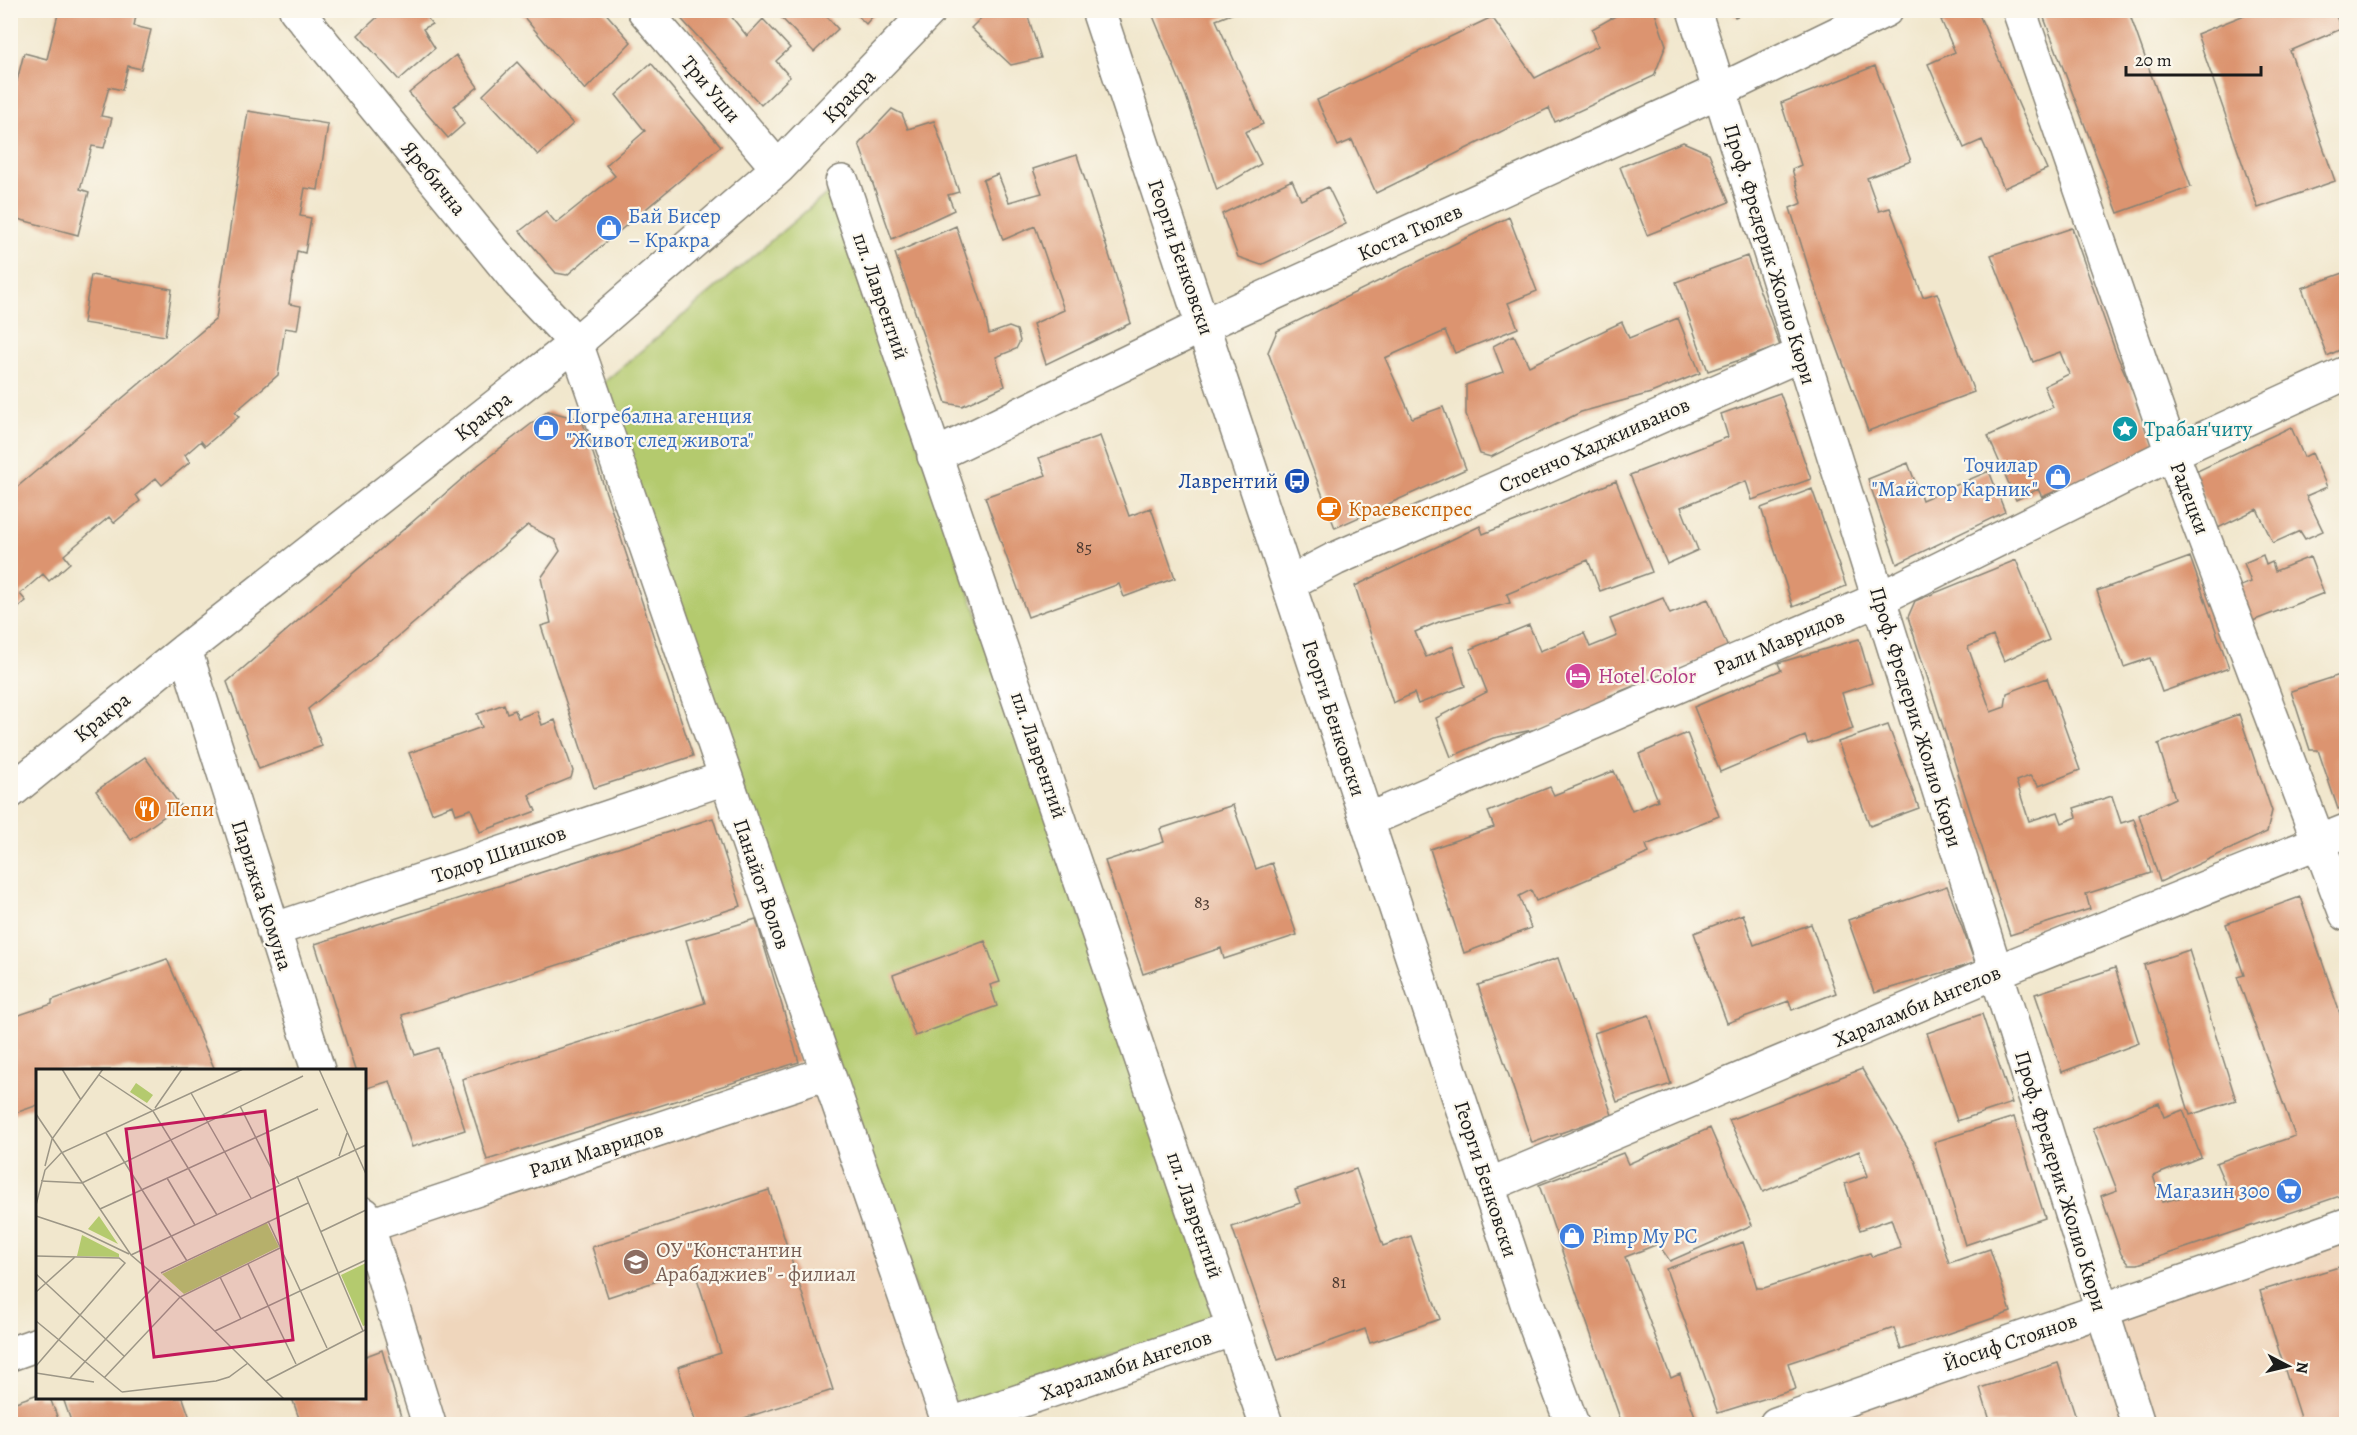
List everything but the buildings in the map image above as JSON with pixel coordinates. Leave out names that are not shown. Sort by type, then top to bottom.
[{"type":"street","name":"Яребична","points":[[296,10],[519,283],[576,343]]},
{"type":"street","name":"Три Уши","points":[[644,10],[778,168]]},
{"type":"street","name":"Кракра","points":[[10,792],[185,650],[576,343],[778,168],[930,10]]},
{"type":"street","name":"Георги Бенковски","points":[[1098,10],[1527,1303],[1572,1425]]},
{"type":"street","name":"Проф. Фредерик Жолио Кюри","points":[[1694,10],[2138,1425]]},
{"type":"street","name":"Коста Тюлев","points":[[934,456],[1204,325],[1719,91],[1886,10]]},
{"type":"street","name":"Радецки","points":[[2019,10],[2172,453],[2333,836],[2346,914]]},
{"type":"street","name":"пл. Лаврентий","points":[[842,182],[934,456],[1126,1009],[1266,1425]]},
{"type":"street","name":"Панайот Волов","points":[[576,343],[950,1425]]},
{"type":"street","name":"Стоенчо Хаджииванов","points":[[1289,583],[1335,559],[1802,354]]},
{"type":"street","name":"Рали Мавридов","points":[[1368,820],[1879,598],[2172,453],[2346,373]]},
{"type":"street","name":"Парижка Комуна","points":[[185,650],[317,1069]]},
{"type":"street","name":"Тодор Шишков","points":[[273,930],[725,778]]},
{"type":"street","name":"Хараламби Ангелов","points":[[1489,1185],[1996,972],[2333,836]]},
{"type":"street","name":"Рали Мавридов","points":[[366,1222],[827,1073]]},
{"type":"street","points":[[366,1222],[429,1425]]},
{"type":"street","name":"Йосиф Стоянов","points":[[1776,1425],[2346,1225]]},
{"type":"street","name":"Хараламби Ангелов","points":[[950,1425],[1234,1329]]},
{"type":"street","points":[[10,1354],[36,1345]]},
{"type":"shaded area","name":"ОУ \"Константин Арабаджиев\" - филиал","points":[[827,1073],[949,1424],[429,1424],[368,1225]]},
{"type":"shaded area","points":[[2346,1227],[2346,1424],[1778,1424]]},
{"type":"green space","points":[[831,190],[1221,1322],[957,1408],[602,384]]},
{"type":"place","name":"Бай Бисер – Кракра","points":[[609,228]]},
{"type":"place","name":"Погребална агенция \"Живот след живота\"","points":[[546,428]]},
{"type":"place","name":"Трабан'читу","points":[[2125,429]]},
{"type":"place","name":"Точилар \"Майстор Карник\"","points":[[2058,477]]},
{"type":"place","name":"Лаврентий","points":[[1297,481]]},
{"type":"place","name":"Краевекспрес","points":[[1329,509]]},
{"type":"place","name":"Hotel Color","points":[[1578,676]]},
{"type":"place","name":"Пепи","points":[[147,809]]},
{"type":"place","name":"Магазин 300","points":[[2289,1191]]},
{"type":"place","name":"Pimp My PC","points":[[1572,1236]]},
{"type":"place","name":"ОУ \"Константин Арабаджиев\" - филиал","points":[[636,1262]]}]
